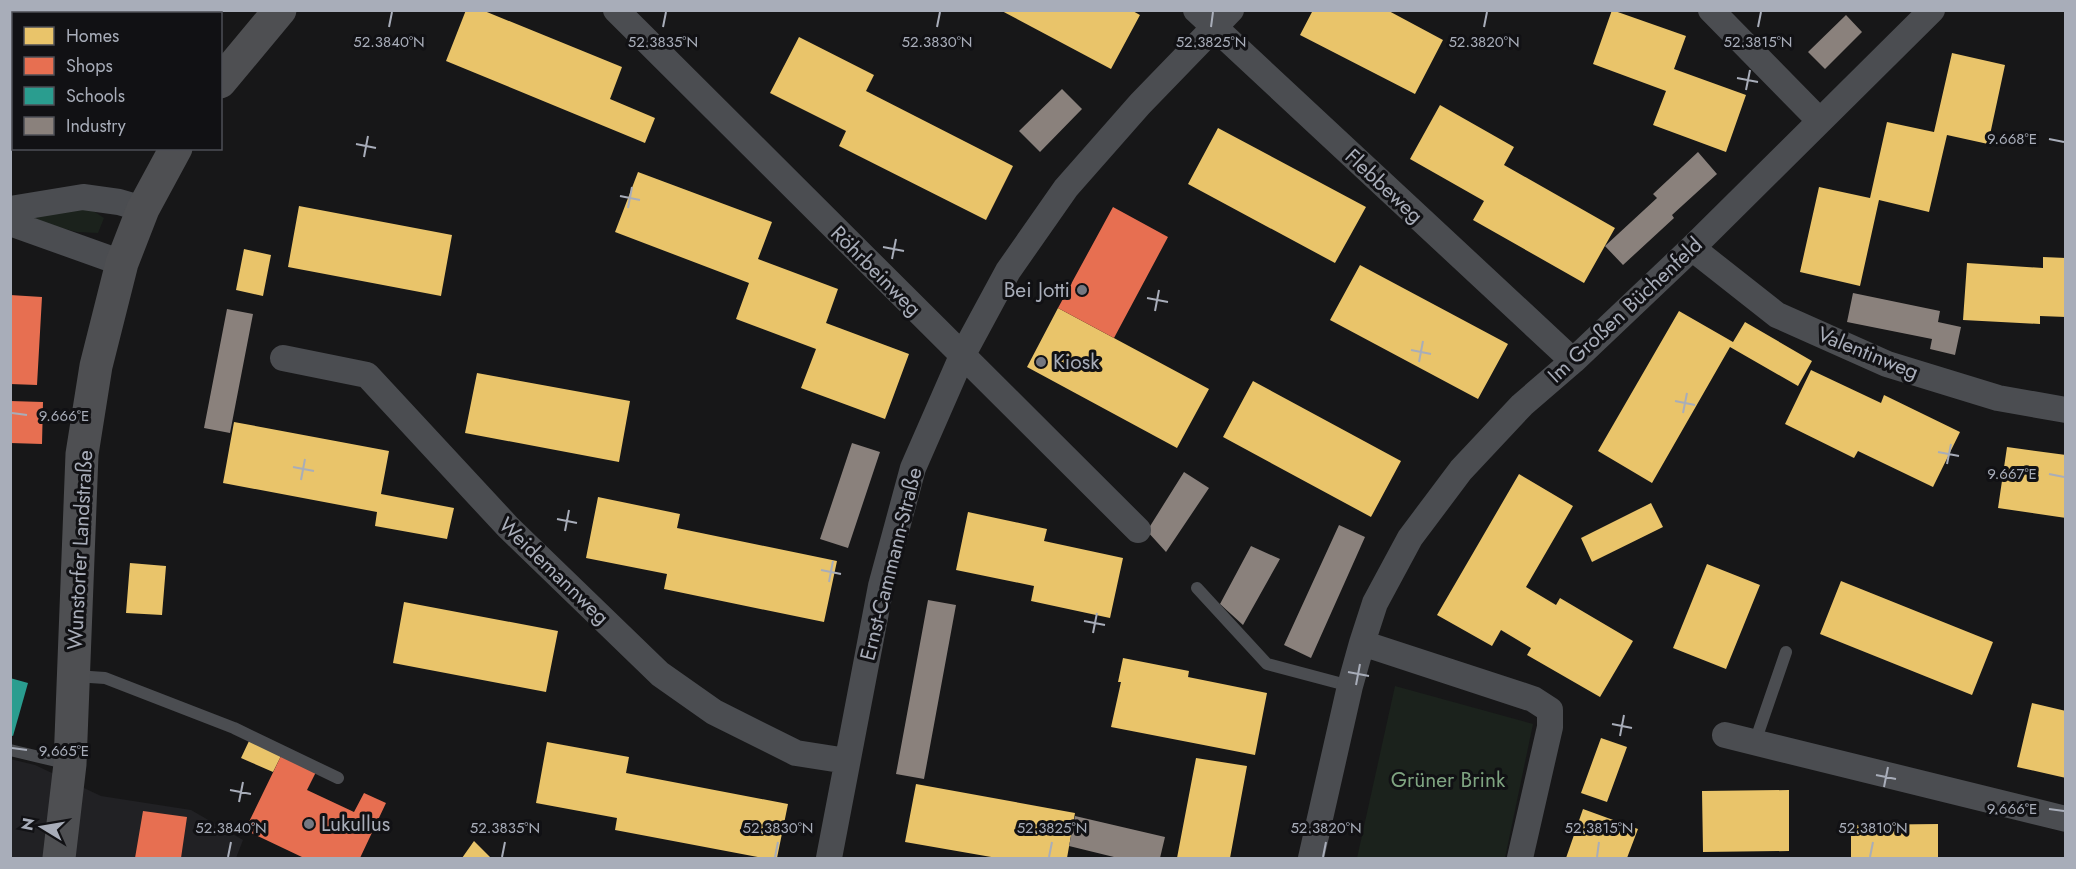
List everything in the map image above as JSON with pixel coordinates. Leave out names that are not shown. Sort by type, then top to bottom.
[{"type":"main road","points":[[222,80],[280,10]]},
{"type":"main road","name":"Wunstorfer Landstraße","points":[[59,858],[70,764],[82,454],[96,366],[122,262],[143,209],[175,150]]},
{"type":"street","name":"Röhrbeinweg","points":[[616,10],[1138,530]]},
{"type":"street","name":"Ernst-Cammann-Straße","points":[[829,858],[881,586],[913,468],[962,356],[1008,271],[1066,188],[1140,104],[1205,19],[1232,10]]},
{"type":"street","points":[[1711,10],[1820,121]]},
{"type":"street","name":"Im Großen Büchenfeld","points":[[1311,858],[1362,643],[1375,603],[1410,538],[1469,462],[1522,405],[1573,361],[1692,248],[1932,10]]},
{"type":"street","name":"Flebbeweg","points":[[1205,19],[1573,361]]},
{"type":"street","points":[[10,209],[82,197],[119,202],[143,209]]},
{"type":"street","points":[[10,223],[122,262]]},
{"type":"street","name":"Valentinweg","points":[[1692,248],[1777,315],[1887,364],[1998,398],[2066,410]]},
{"type":"street","name":"Weidemannweg","points":[[283,358],[367,375],[508,527],[660,674],[714,712],[796,753],[847,761]]},
{"type":"street","points":[[1362,643],[1533,699],[1550,710],[1550,727],[1520,858]]},
{"type":"street","points":[[1725,735],[2066,819]]},
{"type":"lane","points":[[1197,588],[1267,664],[1350,686]]},
{"type":"lane","points":[[1755,742],[1786,652]]},
{"type":"lane","points":[[74,676],[105,678],[234,728],[338,778]]},
{"type":"lane","points":[[10,750],[70,764]]},
{"type":"shaded area","points":[[10,759],[35,765],[101,796],[191,810],[243,840],[236,858],[11,858]]},
{"type":"green space","points":[[74,210],[92,210],[104,218],[98,233],[77,232],[22,218]]},
{"type":"green space","name":"Grüner Brink","points":[[1395,686],[1533,724],[1505,858],[1357,858]]},
{"type":"building: Homes","points":[[160,10],[210,10],[208,12],[162,12]]},
{"type":"building: Homes","points":[[466,10],[482,10],[622,67],[610,99],[655,118],[645,143],[446,61]]},
{"type":"building: Homes","points":[[1000,10],[1131,10],[1140,15],[1111,69]]},
{"type":"building: Homes","points":[[1313,10],[1387,10],[1443,40],[1415,94],[1300,35]]},
{"type":"building: Homes","points":[[1612,10],[1686,36],[1674,69],[1746,95],[1726,152],[1653,125],[1666,91],[1593,64]]},
{"type":"building: Homes","points":[[799,37],[874,75],[866,91],[1013,166],[986,220],[839,146],[846,131],[770,93]]},
{"type":"building: Homes","points":[[1952,53],[2005,65],[1988,144],[1947,135],[1929,212],[1879,200],[1860,286],[1800,272],[1819,187],[1870,198],[1887,122],[1934,132]]},
{"type":"building: Homes","points":[[1440,105],[1514,147],[1504,165],[1615,228],[1584,283],[1473,220],[1484,201],[1410,159]]},
{"type":"building: Homes","points":[[1218,128],[1366,207],[1335,263],[1188,184]]},
{"type":"building: Homes","points":[[638,172],[772,222],[758,259],[838,289],[826,323],[909,354],[885,419],[801,388],[816,349],[736,319],[749,283],[615,232]]},
{"type":"building: Homes","points":[[299,206],[452,235],[441,296],[288,267]]},
{"type":"building: Homes","points":[[244,249],[271,255],[263,296],[236,290]]},
{"type":"building: Homes","points":[[2043,257],[2066,258],[2066,317],[2040,316],[2040,324],[1963,320],[1967,263],[2043,268]]},
{"type":"building: Homes","points":[[1360,265],[1508,344],[1478,399],[1330,320]]},
{"type":"building: Homes","points":[[1058,308],[1209,389],[1177,448],[1027,367]]},
{"type":"building: Homes","points":[[1679,311],[1733,342],[1745,322],[1812,361],[1798,386],[1730,347],[1652,483],[1598,451]]},
{"type":"building: Homes","points":[[1811,370],[1881,403],[1884,395],[1960,432],[1933,487],[1858,451],[1854,458],[1785,424]]},
{"type":"building: Homes","points":[[477,373],[630,401],[619,462],[465,433]]},
{"type":"building: Homes","points":[[1253,381],[1401,461],[1371,517],[1223,437]]},
{"type":"building: Homes","points":[[234,422],[389,451],[381,494],[454,508],[447,539],[375,526],[377,512],[223,483]]},
{"type":"building: Homes","points":[[2007,447],[2066,455],[2066,518],[1998,508]]},
{"type":"building: Homes","points":[[1519,474],[1573,506],[1526,587],[1556,605],[1560,598],[1633,641],[1600,697],[1527,655],[1531,648],[1501,630],[1492,646],[1437,615]]},
{"type":"building: Homes","points":[[598,497],[680,514],[677,528],[837,561],[824,622],[664,589],[667,574],[586,558]]},
{"type":"building: Homes","points":[[1651,503],[1663,527],[1592,562],[1581,538]]},
{"type":"building: Homes","points":[[968,512],[1047,529],[1044,541],[1123,558],[1110,618],[1031,601],[1034,586],[956,570]]},
{"type":"building: Homes","points":[[130,563],[166,566],[162,615],[126,613]]},
{"type":"building: Homes","points":[[1707,564],[1760,585],[1726,669],[1673,648]]},
{"type":"building: Homes","points":[[1841,581],[1993,642],[1972,695],[1820,634]]},
{"type":"building: Homes","points":[[404,602],[558,631],[546,692],[393,663]]},
{"type":"building: Homes","points":[[1123,658],[1189,671],[1188,677],[1267,693],[1255,755],[1111,727],[1121,682],[1118,682]]},
{"type":"building: Homes","points":[[2032,703],[2066,711],[2066,778],[2017,767]]},
{"type":"building: Homes","points":[[1601,738],[1627,747],[1607,802],[1581,793]]},
{"type":"building: Homes","points":[[249,741],[281,756],[273,772],[241,758]]},
{"type":"building: Homes","points":[[547,742],[629,757],[626,773],[788,804],[777,858],[763,858],[615,830],[617,818],[536,803]]},
{"type":"building: Homes","points":[[1196,758],[1247,766],[1230,858],[1177,858]]},
{"type":"building: Homes","points":[[916,784],[1075,813],[1067,858],[997,858],[905,842]]},
{"type":"building: Homes","points":[[1789,790],[1789,851],[1703,852],[1702,791]]},
{"type":"building: Homes","points":[[1583,809],[1638,829],[1627,858],[1566,858]]},
{"type":"building: Homes","points":[[1938,824],[1938,858],[1851,858],[1851,825]]},
{"type":"building: Homes","points":[[474,841],[491,858],[462,858]]},
{"type":"building: Shops","points":[[1113,207],[1168,237],[1114,338],[1058,308]]},
{"type":"building: Shops","points":[[10,295],[42,297],[37,385],[10,384]]},
{"type":"building: Shops","points":[[10,401],[43,402],[42,444],[10,443]]},
{"type":"building: Shops","points":[[281,756],[316,772],[307,790],[354,812],[364,793],[386,803],[360,858],[304,858],[245,830]]},
{"type":"building: Shops","points":[[143,811],[187,817],[181,858],[135,858]]},
{"type":"building: Schools","points":[[10,678],[28,683],[13,736],[10,735]]},
{"type":"building: Industry","points":[[1846,15],[1862,32],[1825,69],[1808,52]]},
{"type":"building: Industry","points":[[1062,89],[1082,109],[1040,152],[1019,131]]},
{"type":"building: Industry","points":[[1698,152],[1717,174],[1672,215],[1674,218],[1623,265],[1605,246],[1657,198],[1653,194]]},
{"type":"building: Industry","points":[[1853,293],[1940,311],[1938,322],[1961,327],[1955,355],[1930,349],[1932,339],[1847,322]]},
{"type":"building: Industry","points":[[227,309],[253,314],[230,433],[204,428]]},
{"type":"building: Industry","points":[[852,443],[880,452],[848,548],[820,539]]},
{"type":"building: Industry","points":[[1184,472],[1209,488],[1166,552],[1147,531]]},
{"type":"building: Industry","points":[[1339,525],[1365,537],[1311,658],[1284,645]]},
{"type":"building: Industry","points":[[1251,546],[1280,559],[1243,625],[1220,604]]},
{"type":"building: Industry","points":[[928,600],[956,605],[924,779],[896,774]]},
{"type":"building: Industry","points":[[1075,816],[1165,837],[1160,858],[1118,858],[1069,846]]},
{"type":"place","name":"Bei Jotti","points":[[1082,290]]},
{"type":"place","name":"Kiosk","points":[[1041,362]]},
{"type":"place","name":"Lukullus","points":[[309,824]]}]
